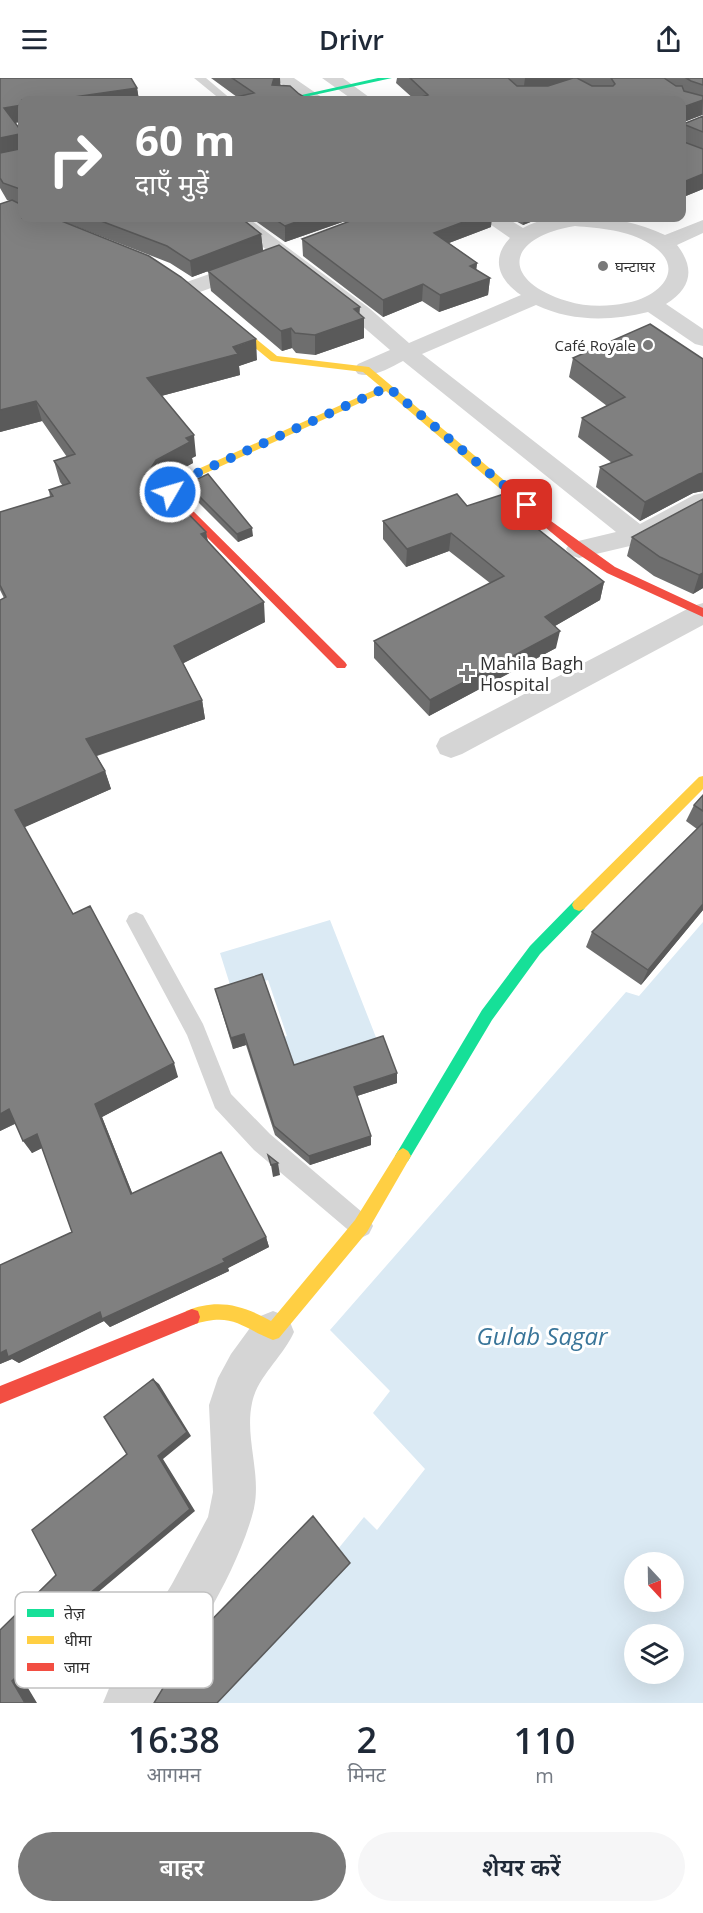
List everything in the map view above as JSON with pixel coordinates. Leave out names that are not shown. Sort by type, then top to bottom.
[{"type":"street","points":[[282,78],[310,96]]},
{"type":"street","points":[[316,96],[338,82],[388,78]]},
{"type":"street","points":[[338,82],[358,96]]},
{"type":"street","points":[[243,222],[293,249],[407,353],[638,536]]},
{"type":"street","points":[[500,222],[523,237]]},
{"type":"street","points":[[540,222],[512,247],[508,260],[511,273],[521,286],[536,297],[557,306],[606,313],[651,304],[668,294],[677,282],[680,269],[674,256],[663,243],[634,229],[603,222]]},
{"type":"street","points":[[663,243],[703,226]]},
{"type":"street","points":[[293,249],[195,294],[274,359],[366,369],[536,297]]},
{"type":"street","points":[[651,304],[703,339]]},
{"type":"street","points":[[366,369],[579,549],[610,570],[703,613]]},
{"type":"street","points":[[341,664],[173,497],[170,488],[182,480],[388,387]]},
{"type":"street","points":[[579,549],[638,536],[703,501]]},
{"type":"street","points":[[451,746],[703,613]]},
{"type":"street","points":[[193,1592],[216,1551],[233,1505],[235,1485],[230,1414],[232,1394],[273,1332],[361,1226],[487,1015],[535,950],[703,781]]},
{"type":"street","points":[[0,1395],[200,1314],[219,1309],[238,1312],[273,1332]]},
{"type":"street","points":[[127,1703],[136,1688]]},
{"type":"lane","points":[[199,78],[222,96]]},
{"type":"lane","points":[[136,921],[196,1031],[223,1101],[262,1142],[361,1226]]},
{"type":"water","points":[[330,920],[379,1045],[261,1083],[250,1048],[287,1036],[268,980],[232,991],[220,953]]},
{"type":"water","name":"Gulab Sagar","points":[[703,922],[703,1703],[213,1703],[364,1517],[377,1530],[425,1469],[373,1413],[390,1391],[330,1330],[626,992],[639,996]]},
{"type":"building","points":[[0,78],[131,78],[137,88],[81,96],[18,96],[18,106],[4,108],[18,127],[18,134],[0,138]]},
{"type":"building","points":[[232,78],[274,78],[272,85],[290,86],[302,96],[240,96],[254,93]]},
{"type":"building","points":[[410,78],[508,78],[517,86],[548,86],[577,78],[592,86],[613,86],[615,84],[611,78],[664,78],[676,86],[682,86],[684,91],[703,96],[703,100],[686,106],[686,96],[425,96],[428,95]]},
{"type":"building","points":[[686,78],[703,78],[703,85],[691,81]]},
{"type":"building","points":[[703,116],[703,132],[686,125],[686,123]]},
{"type":"building","points":[[686,143],[703,149],[703,174],[686,181]]},
{"type":"building","points":[[18,149],[18,188],[3,183],[0,178],[0,153]]},
{"type":"building","points":[[12,200],[18,203],[18,222],[64,222],[149,256],[181,277],[256,339],[233,347],[238,354],[147,378],[194,435],[186,438],[190,442],[156,460],[151,468],[158,483],[206,532],[201,534],[264,602],[174,646],[202,700],[86,739],[105,771],[15,810],[73,914],[90,906],[174,1063],[95,1104],[131,1194],[221,1152],[266,1237],[223,1259],[225,1262],[102,1319],[100,1312],[8,1357],[6,1350],[0,1353],[0,1265],[72,1232],[37,1134],[23,1141],[9,1109],[0,1114],[0,600],[6,597],[0,585],[0,512],[53,496],[49,490],[70,483],[54,461],[75,454],[36,401],[0,410],[0,204]]},
{"type":"building","points":[[104,222],[246,222],[261,234],[190,261],[167,246]]},
{"type":"building","points":[[279,222],[296,222],[285,226]]},
{"type":"building","points":[[347,222],[463,222],[434,233],[477,263],[470,266],[490,278],[440,295],[423,284],[383,300],[302,239]]},
{"type":"building","points":[[279,245],[360,307],[354,309],[364,318],[315,335],[295,333],[291,328],[281,331],[208,271]]},
{"type":"building","points":[[650,324],[703,359],[703,473],[645,502],[600,467],[632,455],[582,418],[625,397],[573,358]]},
{"type":"building","points":[[208,474],[252,528],[237,534],[187,484]]},
{"type":"building","points":[[457,494],[467,506],[501,495],[509,506],[604,582],[545,617],[560,631],[430,700],[374,641],[504,576],[451,533],[407,549],[383,521]]},
{"type":"building","points":[[703,499],[703,573],[699,575],[660,557],[632,537]]},
{"type":"building","points":[[703,795],[703,811],[694,805]]},
{"type":"building","points":[[703,823],[703,904],[648,970],[592,932]]},
{"type":"building","points":[[262,974],[294,1065],[383,1036],[397,1073],[354,1087],[371,1136],[309,1156],[274,1126],[244,1034],[231,1038],[215,989]]},
{"type":"building","points":[[268,1155],[278,1163],[271,1165]]},
{"type":"building","points":[[153,1379],[187,1432],[158,1456],[190,1509],[92,1592],[39,1592],[56,1575],[32,1530],[127,1454],[104,1417]]},
{"type":"building","points":[[313,1516],[350,1563],[217,1703],[154,1703],[163,1688],[213,1688],[213,1618]]},
{"type":"building","points":[[15,1615],[15,1678],[12,1681],[25,1703],[0,1703],[0,1630]]},
{"type":"traffic: fast","points":[[302,96],[388,78]]},
{"type":"traffic: fast","points":[[403,1156],[487,1015],[535,950],[579,905]]},
{"type":"traffic: slow","points":[[221,315],[274,359],[366,369],[544,520]]},
{"type":"traffic: slow","points":[[191,476],[388,387]]},
{"type":"traffic: slow","points":[[579,905],[703,781]]},
{"type":"traffic: slow","points":[[192,1317],[214,1311],[234,1313],[273,1332],[361,1226],[403,1156]]},
{"type":"traffic: jam","points":[[191,476],[170,488],[173,497],[341,665]]},
{"type":"traffic: jam","points":[[544,520],[579,549],[611,570],[703,613]]},
{"type":"traffic: jam","points":[[0,1395],[192,1317]]},
{"type":"place","name":"घन्टाघर","points":[[603,266]]},
{"type":"place","name":"Café Royale","points":[[648,345]]},
{"type":"place","name":"Mahila Bagh Hospital","points":[[467,673]]},
{"type":"route","points":[[170,492],[170,488],[182,480],[388,387],[527,505]]}]
